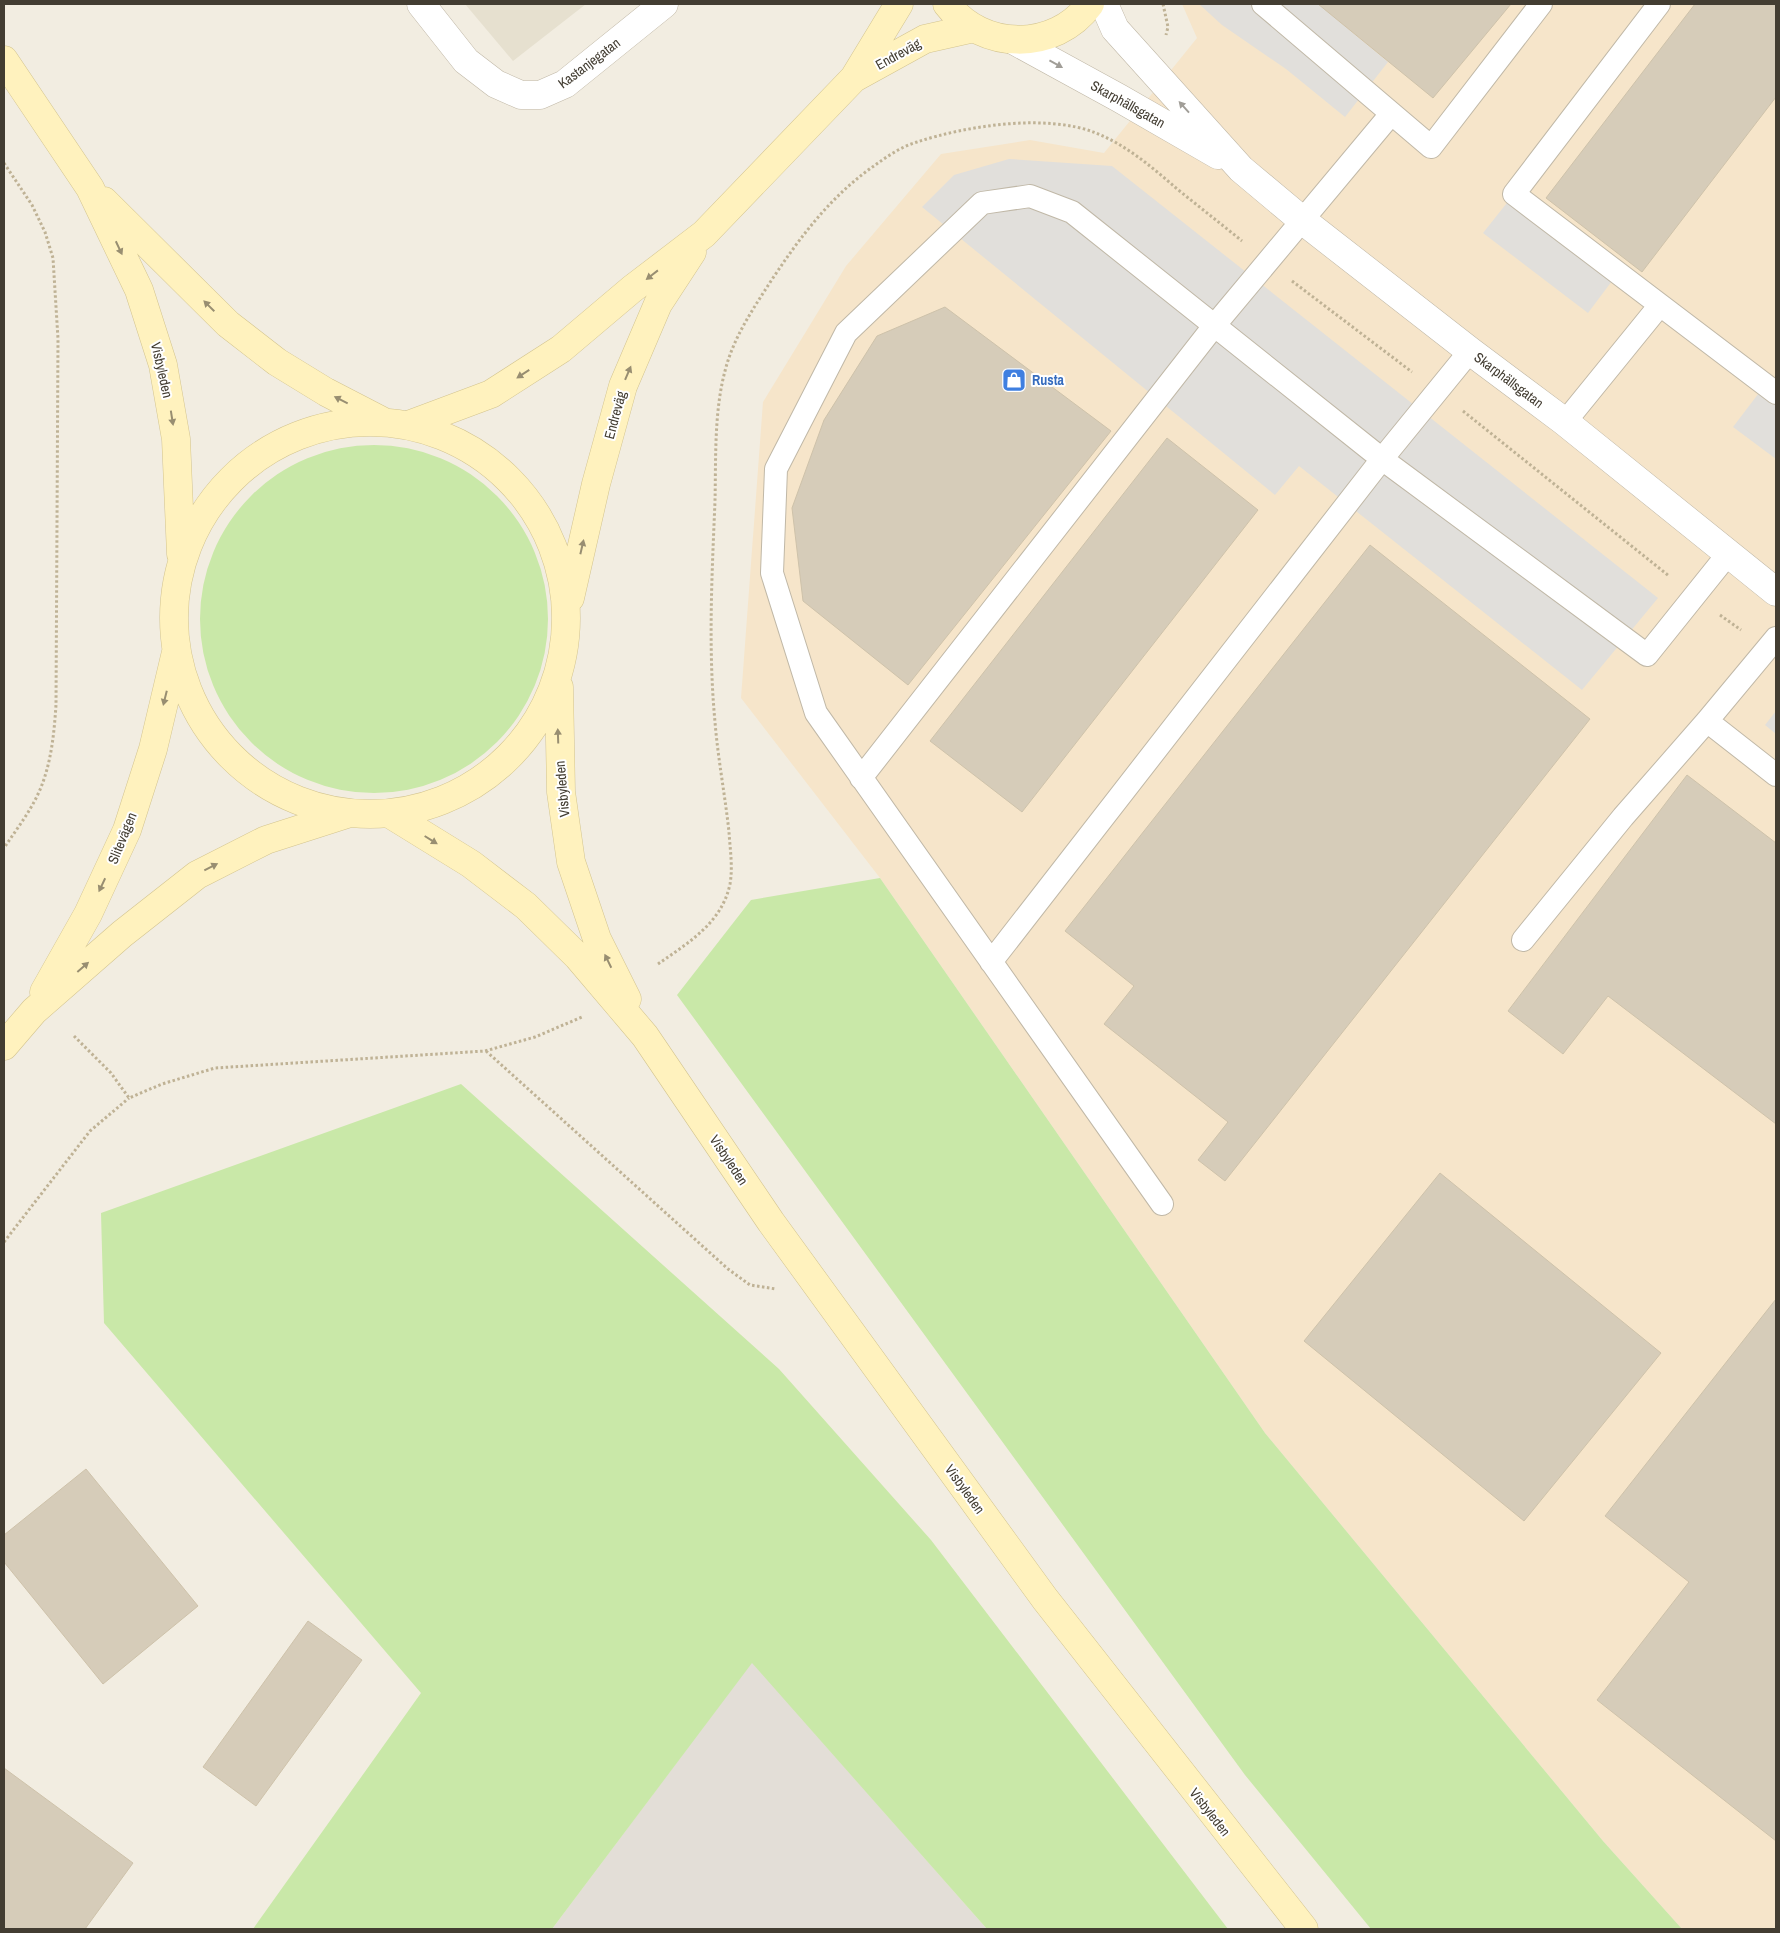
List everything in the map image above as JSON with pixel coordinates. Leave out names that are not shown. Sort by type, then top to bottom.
[{"type":"main road","name":"Endreväg","points":[[396,424],[491,394],[561,349],[704,234],[854,78],[899,4]]},
{"type":"main road","points":[[947,4],[958,16],[974,28],[993,37],[1013,40],[1034,39],[1054,33],[1080,16],[1090,4]]},
{"type":"main road","name":"Endreväg","points":[[854,78],[925,39],[974,28]]},
{"type":"main road","name":"Visbyleden","points":[[4,60],[90,188],[139,290],[163,364],[176,439],[181,565]]},
{"type":"main road","name":"Visbyleden","points":[[90,188],[228,324],[277,362],[326,392],[396,424]]},
{"type":"main road","name":"Endreväg","points":[[567,612],[596,484],[623,386],[658,304],[704,234]]},
{"type":"main road","points":[[340,424],[396,424],[436,433],[469,448],[493,465],[520,490],[534,508],[554,547],[560,568],[567,612],[567,633],[559,675],[552,695],[531,732],[518,748],[487,777],[444,800],[411,811],[390,814],[349,814],[329,810],[288,797],[252,775],[236,762],[208,729],[188,692],[176,651],[174,607],[176,586],[181,565],[198,523],[210,504],[240,471],[257,457],[297,436],[318,429],[340,424]]},
{"type":"main road","name":"Slitevägen","points":[[34,1011],[88,914],[127,830],[153,749],[176,651]]},
{"type":"main road","name":"Visbyleden","points":[[559,675],[558,727],[561,792],[571,862],[597,938],[645,1036]]},
{"type":"main road","name":"Slitevägen","points":[[4,1046],[34,1011],[122,934],[197,875],[266,840],[349,814]]},
{"type":"main road","name":"Visbyleden","points":[[390,814],[471,864],[526,906],[578,958],[645,1036],[771,1222],[1045,1599],[1304,1929]]},
{"type":"street","name":"Kastanjegatan","points":[[421,4],[466,61],[496,84],[521,95],[540,95],[565,84],[664,4]]},
{"type":"street","name":"Skarphällsgatan","points":[[1104,4],[1115,29],[1241,168],[1302,220],[1470,351],[1565,422],[1776,592]]},
{"type":"street","name":"Skarphällsgatan","points":[[1013,40],[1241,168]]},
{"type":"lane","points":[[1263,4],[1431,147],[1541,4]]},
{"type":"lane","points":[[1658,4],[1514,194],[1776,393]]},
{"type":"lane","points":[[861,778],[1214,326],[1391,114]]},
{"type":"lane","points":[[1162,1204],[816,713],[772,573],[776,469],[846,333],[982,203],[1030,196],[1072,212],[1382,458],[1647,655],[1728,554]]},
{"type":"lane","points":[[1565,422],[1660,305]]},
{"type":"lane","points":[[991,962],[1382,458],[1470,351]]},
{"type":"lane","points":[[1524,940],[1623,817],[1707,722],[1776,638]]},
{"type":"lane","points":[[1707,722],[1776,775]]},
{"type":"path","points":[[4,162],[32,205],[45,232],[53,258],[58,339],[56,706],[54,736],[48,765],[38,793],[4,848]]},
{"type":"path","points":[[4,1242],[90,1131],[129,1098],[162,1084],[215,1068],[486,1051],[536,1037],[582,1017]]},
{"type":"path","points":[[74,1036],[111,1073],[129,1098]]},
{"type":"path","points":[[486,1051],[728,1269],[750,1285],[771,1289],[788,1288],[814,1281]]},
{"type":"shaded area","points":[[465,4],[586,4],[513,61]]},
{"type":"shaded area","points":[[1182,4],[1776,4],[1776,1929],[1682,1929],[1603,1841],[1265,1433],[880,878],[741,698],[763,402],[846,266],[941,154],[1030,140],[1104,153],[1197,38]]},
{"type":"shaded area","points":[[1199,4],[1318,4],[1388,62],[1345,117],[1286,69],[1222,25]]},
{"type":"shaded area","points":[[1009,159],[1112,166],[1658,598],[1582,690],[1299,466],[1275,495],[922,207],[954,175]]},
{"type":"shaded area","points":[[1514,194],[1618,273],[1588,313],[1483,233]]},
{"type":"shaded area","points":[[1765,385],[1776,393],[1776,459],[1733,427]]},
{"type":"shaded area","points":[[1776,711],[1776,734],[1765,725]]},
{"type":"shaded area","points":[[752,1662],[987,1929],[552,1929]]},
{"type":"green space","points":[[374,445],[408,448],[441,458],[471,474],[497,496],[519,522],[535,552],[545,585],[548,619],[545,653],[535,686],[519,716],[497,742],[471,764],[441,780],[408,790],[374,793],[340,790],[307,780],[277,764],[251,742],[229,716],[213,686],[203,653],[200,619],[203,585],[213,552],[229,522],[251,496],[277,474],[307,458],[340,448]]},
{"type":"green space","points":[[880,878],[1265,1433],[1603,1841],[1682,1929],[1371,1929],[1245,1775],[677,995],[751,900]]},
{"type":"green space","points":[[461,1084],[779,1369],[931,1540],[1228,1929],[987,1929],[752,1663],[552,1929],[253,1929],[421,1693],[104,1323],[101,1213]]},
{"type":"building","points":[[1318,4],[1511,4],[1433,98]]},
{"type":"building","points":[[1695,4],[1776,4],[1776,97],[1642,272],[1546,198]]},
{"type":"building","points":[[945,307],[1111,431],[908,685],[803,601],[792,508],[824,420],[877,336]]},
{"type":"building","points":[[1167,438],[1258,510],[1022,812],[930,741]]},
{"type":"building","points":[[1370,545],[1590,719],[1225,1181],[1198,1160],[1228,1122],[1104,1024],[1134,986],[1065,931]]},
{"type":"building","points":[[1687,775],[1776,843],[1776,1124],[1608,996],[1563,1054],[1508,1011]]},
{"type":"building","points":[[1440,1173],[1661,1353],[1524,1521],[1304,1341]]},
{"type":"building","points":[[1776,1299],[1776,1841],[1597,1700],[1689,1582],[1605,1516]]},
{"type":"building","points":[[86,1469],[198,1606],[103,1684],[4,1562],[4,1535]]},
{"type":"building","points":[[308,1621],[362,1660],[256,1806],[203,1767]]},
{"type":"building","points":[[4,1768],[133,1863],[85,1929],[4,1929]]},
{"type":"place","name":"Rusta","points":[[1014,380]]}]
